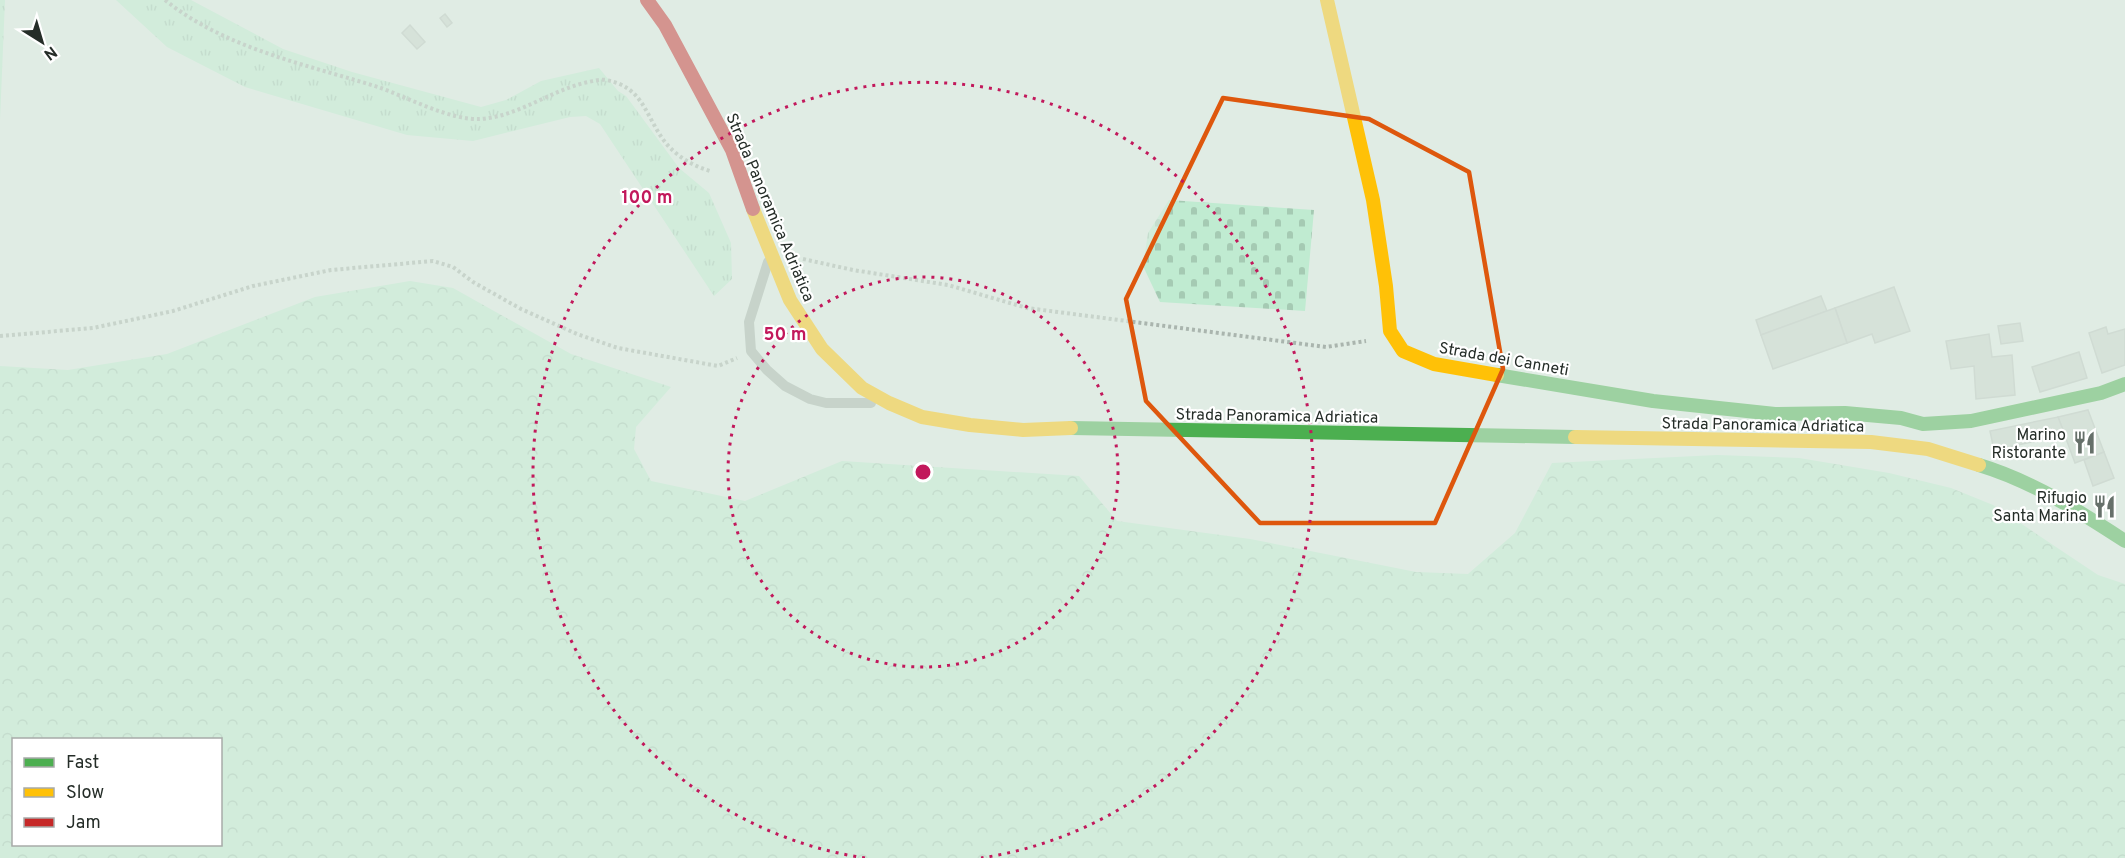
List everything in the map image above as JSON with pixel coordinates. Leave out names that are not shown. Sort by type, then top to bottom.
[{"type":"street","name":"Strada Panoramica Adriatica","points":[[647,0],[665,25],[727,140],[790,300],[822,349],[862,388],[922,417],[970,425],[1023,430],[1098,428],[1882,443],[1928,449],[1998,471],[2064,502],[2125,541]]},
{"type":"street","points":[[1328,0],[1373,200],[1386,286],[1390,331]]},
{"type":"street","name":"Strada dei Canneti","points":[[1390,331],[1403,351],[1434,364],[1653,401],[1775,414],[1845,413],[1901,418],[1923,424],[1971,421],[2101,393],[2125,384]]},
{"type":"lane","points":[[771,252],[749,322],[751,351],[766,370],[785,386],[810,399],[826,403],[889,403]]},
{"type":"path","points":[[165,0],[183,14],[248,47],[378,88],[458,117],[481,119],[510,112],[568,86],[602,79],[624,85],[643,103],[666,143],[693,166],[742,181]]},
{"type":"path","points":[[771,252],[853,270],[948,285],[1027,308],[1315,346],[1326,347],[1363,342],[1390,331]]},
{"type":"path","points":[[0,336],[93,328],[174,311],[253,286],[331,270],[433,261],[453,267],[473,282],[521,309],[577,334],[618,348],[718,366],[751,351]]},
{"type":"highlighted area","points":[[1223,98],[1369,119],[1469,172],[1503,369],[1435,523],[1260,523],[1146,401],[1126,299]]},
{"type":"green space","points":[[0,0],[5,0],[0,120]]},
{"type":"green space","points":[[116,0],[191,0],[283,49],[352,72],[481,107],[506,100],[541,81],[599,68],[618,91],[626,96],[679,168],[709,193],[731,243],[732,279],[714,296],[600,124],[586,116],[570,117],[473,141],[407,135],[245,87],[167,47]]},
{"type":"green space","points":[[1169,200],[1314,210],[1305,311],[1160,302],[1143,266],[1148,233]]},
{"type":"green space","points":[[410,281],[453,288],[571,354],[671,387],[636,427],[634,449],[651,481],[745,501],[842,461],[1079,476],[1117,521],[1250,539],[1416,572],[1468,574],[1515,533],[1552,463],[1717,455],[1799,458],[1889,473],[1951,488],[1993,505],[2098,575],[2125,584],[2125,858],[0,858],[0,366],[68,370],[167,354],[315,297]]},
{"type":"building","points":[[445,14],[452,23],[447,27],[440,18]]},
{"type":"building","points":[[410,25],[425,42],[417,49],[402,33]]},
{"type":"building","points":[[1894,287],[1910,331],[1875,343],[1872,334],[1847,343],[1835,308]]},
{"type":"building","points":[[1821,296],[1827,311],[1761,335],[1756,320]]},
{"type":"building","points":[[1835,308],[1847,343],[1773,369],[1761,335]]},
{"type":"building","points":[[2020,323],[2023,341],[2001,344],[1998,326]]},
{"type":"building","points":[[2106,327],[2108,334],[2125,329],[2125,365],[2102,373],[2089,333]]},
{"type":"building","points":[[1989,334],[1992,357],[2012,355],[2015,395],[1976,399],[1974,366],[1951,369],[1946,341]]},
{"type":"building","points":[[2079,352],[2087,378],[2040,392],[2032,367]]},
{"type":"building","name":"Marino Ristorante","points":[[2088,410],[2104,452],[2075,463],[2058,417]]},
{"type":"building","points":[[2058,417],[2065,435],[1994,450],[1990,431]]},
{"type":"building","points":[[2104,452],[2114,478],[2093,486],[2084,460]]},
{"type":"traffic: fast","points":[[1497,375],[1653,401],[1775,414],[1845,413],[1901,418],[1923,424],[1971,421],[2101,393],[2125,384]]},
{"type":"traffic: fast","points":[[1071,428],[1575,437]]},
{"type":"traffic: fast","points":[[1979,465],[2036,488],[2125,541]]},
{"type":"traffic: slow","points":[[1327,0],[1373,200],[1386,286],[1390,331],[1403,351],[1434,364],[1497,375]]},
{"type":"traffic: slow","points":[[753,209],[790,300],[822,349],[862,388],[922,417],[970,425],[1023,430],[1071,428]]},
{"type":"traffic: slow","points":[[1575,437],[1871,442],[1928,449],[1979,465]]},
{"type":"traffic: jam","points":[[647,0],[665,25],[732,150],[753,209]]},
{"type":"place","name":"Marino Ristorante","points":[[2084,443]]},
{"type":"place","name":"Rifugio Santa Marina","points":[[2105,506]]}]
